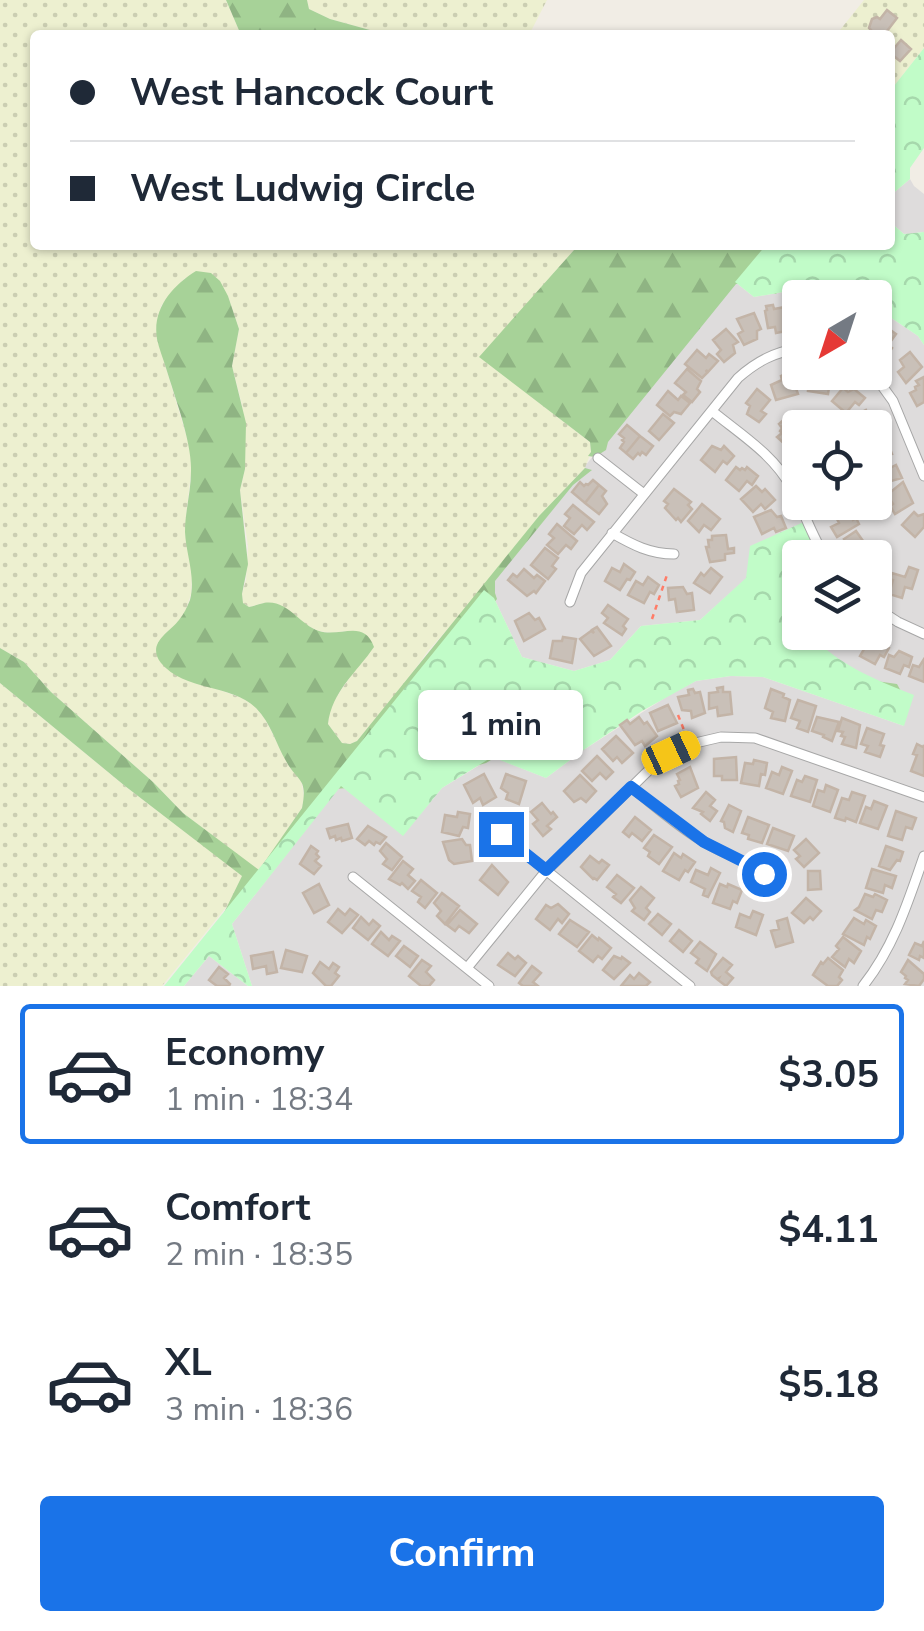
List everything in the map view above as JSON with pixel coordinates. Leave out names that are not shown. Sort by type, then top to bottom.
[{"type":"street","points":[[570,602],[581,573],[738,378],[755,364],[782,352]]},
{"type":"street","points":[[885,390],[924,476]]},
{"type":"street","points":[[712,411],[780,469],[816,540]]},
{"type":"street","points":[[598,458],[644,494]]},
{"type":"street","points":[[612,534],[656,554],[674,554]]},
{"type":"street","points":[[892,618],[923,630]]},
{"type":"street","points":[[466,968],[546,870],[650,768],[671,753],[707,740],[755,738],[924,796]]},
{"type":"street","points":[[631,787],[704,842],[754,867],[774,886]]},
{"type":"street","points":[[501,834],[690,986]]},
{"type":"street","points":[[864,986],[896,934],[924,856]]},
{"type":"street","points":[[353,877],[488,986]]},
{"type":"path","points":[[652,619],[666,576]]},
{"type":"path","points":[[678,715],[686,735]]},
{"type":"shaded area","points":[[910,179],[924,194],[924,232],[904,234],[895,226],[895,192]]},
{"type":"shaded area","points":[[735,282],[754,297],[782,292],[782,390],[892,390],[892,318],[918,336],[924,345],[924,986],[252,986],[232,924],[341,785],[403,835],[442,788],[493,757],[546,778],[671,694],[696,681],[731,676],[763,677],[904,726],[875,680],[825,650],[892,650],[892,540],[782,540],[782,561],[747,578],[700,620],[641,626],[610,660],[574,671],[522,657],[494,598],[484,590]]},
{"type":"shaded area","points":[[209,956],[248,986],[184,986]]},
{"type":"green space","points":[[0,0],[226,0],[239,30],[30,30],[30,250],[574,250],[480,357],[590,442],[585,468],[539,516],[403,686],[357,741],[350,744],[342,743],[328,724],[335,699],[357,667],[346,631],[318,631],[264,603],[249,607],[243,603],[248,546],[240,490],[245,469],[242,405],[232,366],[239,329],[228,296],[185,278],[161,306],[157,338],[191,451],[186,517],[191,594],[179,621],[183,677],[255,706],[290,768],[301,779],[302,808],[259,871],[183,813],[51,692],[24,662],[0,648]]},
{"type":"green space","points":[[226,0],[307,0],[309,9],[370,30],[239,30]]},
{"type":"green space","points":[[307,0],[547,0],[532,30],[370,30],[309,9]]},
{"type":"green space","points":[[864,0],[924,0],[924,48],[895,85],[895,30],[840,30]]},
{"type":"green space","points":[[924,48],[924,148],[910,168],[910,179],[895,192],[895,85]]},
{"type":"green space","points":[[895,226],[904,234],[924,232],[924,345],[918,336],[892,318],[892,280],[782,280],[782,292],[754,297],[735,282],[762,250],[895,250]]},
{"type":"green space","points":[[574,250],[866,250],[840,280],[782,280],[782,290],[776,294],[736,284],[608,442],[606,450],[595,457],[588,456],[590,442],[479,357]]},
{"type":"green space","points":[[196,271],[211,273],[228,296],[239,329],[232,366],[246,423],[245,469],[240,490],[248,564],[243,603],[249,607],[264,603],[280,605],[312,628],[327,633],[364,633],[374,647],[330,712],[328,724],[342,743],[357,741],[539,516],[585,468],[592,470],[573,485],[495,581],[497,599],[472,630],[567,682],[688,629],[782,569],[782,650],[823,650],[847,668],[876,681],[897,684],[902,693],[742,662],[504,752],[486,763],[390,791],[333,789],[218,925],[242,876],[0,683],[0,648],[24,662],[51,692],[183,813],[259,870],[302,808],[303,785],[256,708],[234,695],[182,678],[157,656],[157,644],[187,608],[192,582],[185,532],[191,459],[156,328],[161,308],[179,284]]},
{"type":"green space","points":[[806,521],[817,540],[782,540],[782,650],[827,650],[870,677],[914,695],[904,726],[763,677],[731,676],[696,681],[642,711],[546,778],[492,757],[442,788],[403,836],[341,786],[232,924],[252,986],[209,956],[184,986],[164,986],[484,590],[494,598],[522,657],[574,671],[610,660],[641,626],[700,620],[746,578],[750,546]]},
{"type":"green space","points":[[0,683],[243,876],[228,905],[162,986],[0,986]]},
{"type":"building","points":[[887,10],[897,18],[888,30],[869,28],[872,19],[880,19]]},
{"type":"building","points":[[901,40],[911,49],[900,61],[895,57],[895,47]]},
{"type":"building","points":[[766,306],[782,308],[782,332],[768,328]]},
{"type":"building","points":[[754,313],[761,329],[757,339],[744,345],[737,319]]},
{"type":"building","points":[[726,329],[738,342],[733,345],[735,353],[724,362],[713,340]]},
{"type":"building","points":[[697,350],[718,361],[702,378],[685,364]]},
{"type":"building","points":[[910,352],[922,367],[906,383],[898,372],[904,367],[900,360]]},
{"type":"building","points":[[687,369],[701,381],[697,389],[700,392],[692,402],[675,383]]},
{"type":"building","points":[[924,377],[924,402],[917,406],[910,393],[919,385],[916,381]]},
{"type":"building","points":[[782,380],[782,390],[797,390],[798,394],[776,400],[771,385]]},
{"type":"building","points":[[757,389],[770,400],[761,411],[766,414],[759,422],[747,414],[750,406],[746,403]]},
{"type":"building","points":[[841,390],[855,390],[865,398],[848,410],[832,401]]},
{"type":"building","points":[[668,391],[678,400],[681,396],[690,403],[681,414],[674,412],[670,416],[657,405]]},
{"type":"building","points":[[663,414],[674,423],[659,440],[649,431]]},
{"type":"building","points":[[627,425],[640,436],[626,453],[620,448],[624,438],[619,434]]},
{"type":"building","points":[[640,436],[653,446],[646,455],[638,453],[633,459],[626,453]]},
{"type":"building","points":[[712,446],[721,450],[724,446],[734,456],[727,464],[723,461],[715,472],[701,460]]},
{"type":"building","points":[[896,465],[902,478],[892,481],[892,467]]},
{"type":"building","points":[[736,467],[747,467],[758,476],[752,485],[747,481],[739,491],[726,480]]},
{"type":"building","points":[[593,480],[599,485],[585,503],[572,492],[580,482],[584,486]]},
{"type":"building","points":[[903,482],[913,503],[895,514],[892,491]]},
{"type":"building","points":[[599,485],[606,491],[602,496],[607,504],[599,514],[585,503]]},
{"type":"building","points":[[756,486],[775,500],[765,509],[761,504],[753,512],[741,499]]},
{"type":"building","points":[[674,489],[691,502],[688,505],[692,509],[681,522],[665,508],[668,504],[664,501]]},
{"type":"building","points":[[702,504],[720,519],[711,530],[704,525],[699,532],[688,521]]},
{"type":"building","points":[[573,505],[594,522],[587,530],[582,525],[574,534],[564,526],[570,518],[565,514]]},
{"type":"building","points":[[771,510],[781,516],[786,528],[762,534],[754,517]]},
{"type":"building","points":[[914,512],[918,516],[924,514],[924,527],[915,537],[902,525]]},
{"type":"building","points":[[838,520],[857,520],[859,524],[837,537],[831,527],[839,523]]},
{"type":"building","points":[[557,524],[577,541],[571,549],[566,545],[558,554],[547,545],[554,538],[549,534]]},
{"type":"building","points":[[856,531],[862,540],[845,540]]},
{"type":"building","points":[[726,535],[728,549],[734,548],[734,553],[725,554],[725,560],[710,562],[708,540]]},
{"type":"building","points":[[545,548],[558,558],[548,579],[531,565]]},
{"type":"building","points":[[624,564],[635,572],[620,590],[605,581],[612,568],[620,572]]},
{"type":"building","points":[[909,567],[918,570],[912,589],[905,587],[902,598],[892,595],[892,573],[905,577]]},
{"type":"building","points":[[711,568],[722,577],[710,593],[694,583]]},
{"type":"building","points":[[524,569],[545,581],[536,593],[527,596],[508,580]]},
{"type":"building","points":[[648,577],[659,585],[644,603],[628,595],[636,581],[643,585]]},
{"type":"building","points":[[683,587],[687,594],[692,593],[694,610],[677,612],[675,599],[669,600],[668,588]]},
{"type":"building","points":[[608,605],[628,619],[622,635],[604,623],[608,618],[602,613]]},
{"type":"building","points":[[529,613],[535,620],[539,618],[545,629],[524,641],[515,621]]},
{"type":"building","points":[[597,627],[611,646],[594,656],[580,639],[591,631],[594,633],[592,630]]},
{"type":"building","points":[[563,637],[576,639],[572,663],[550,658],[553,641],[562,641]]},
{"type":"building","points":[[864,650],[888,650],[875,664],[860,656]]},
{"type":"building","points":[[899,651],[912,657],[909,667],[904,665],[900,674],[885,668],[889,655],[894,657]]},
{"type":"building","points":[[924,659],[924,682],[909,676],[913,665],[919,667]]},
{"type":"building","points":[[723,687],[723,692],[730,692],[732,714],[718,716],[717,707],[709,709],[709,693]]},
{"type":"building","points":[[771,689],[790,700],[785,721],[771,718],[773,712],[765,708]]},
{"type":"building","points":[[688,690],[700,692],[705,713],[692,718],[691,711],[682,710],[678,697],[689,695]]},
{"type":"building","points":[[798,700],[816,706],[808,732],[797,728],[800,721],[791,718]]},
{"type":"building","points":[[668,705],[677,723],[658,731],[650,713]]},
{"type":"building","points":[[639,717],[657,736],[645,746],[642,741],[635,745],[620,725]]},
{"type":"building","points":[[817,717],[839,722],[832,741],[812,731]]},
{"type":"building","points":[[842,718],[860,725],[856,748],[842,744],[845,737],[838,731]]},
{"type":"building","points":[[867,728],[884,734],[880,757],[865,752],[868,746],[861,744]]},
{"type":"building","points":[[616,736],[633,753],[622,763],[617,757],[613,761],[602,749]]},
{"type":"building","points":[[917,744],[924,745],[924,776],[911,771]]},
{"type":"building","points":[[597,756],[613,772],[606,779],[600,773],[592,781],[582,771]]},
{"type":"building","points":[[736,757],[737,780],[714,776],[714,759]]},
{"type":"building","points":[[754,760],[767,763],[759,786],[741,783],[745,763],[753,764]]},
{"type":"building","points":[[690,767],[698,788],[681,797],[675,786],[680,780],[677,774]]},
{"type":"building","points":[[782,767],[792,771],[783,794],[766,788],[772,772],[779,775]]},
{"type":"building","points":[[484,774],[496,797],[483,805],[480,798],[473,803],[464,785]]},
{"type":"building","points":[[506,774],[526,781],[519,804],[506,799],[508,793],[501,788]]},
{"type":"building","points":[[580,775],[596,791],[586,802],[581,798],[574,802],[564,791]]},
{"type":"building","points":[[805,776],[817,780],[810,802],[791,796],[797,780],[802,782]]},
{"type":"building","points":[[826,785],[838,790],[830,812],[813,806],[818,790],[824,792]]},
{"type":"building","points":[[706,792],[715,800],[710,806],[717,811],[710,821],[693,808]]},
{"type":"building","points":[[852,792],[865,796],[856,822],[835,818],[842,798],[849,800]]},
{"type":"building","points":[[874,801],[887,806],[878,829],[860,823],[866,807],[871,809]]},
{"type":"building","points":[[542,803],[557,817],[543,836],[533,824],[538,820],[531,812]]},
{"type":"building","points":[[729,805],[741,811],[733,832],[721,821]]},
{"type":"building","points":[[896,811],[916,818],[912,829],[906,827],[902,840],[888,836]]},
{"type":"building","points":[[458,812],[470,814],[468,828],[463,827],[459,836],[442,832],[445,815],[457,817]]},
{"type":"building","points":[[635,817],[651,830],[642,841],[623,832]]},
{"type":"building","points":[[748,817],[769,825],[762,843],[742,833]]},
{"type":"building","points":[[348,824],[352,838],[330,838],[327,829]]},
{"type":"building","points":[[368,826],[386,837],[380,844],[369,841],[365,845],[357,839]]},
{"type":"building","points":[[773,828],[794,836],[788,851],[767,844]]},
{"type":"building","points":[[654,835],[672,847],[659,864],[644,848]]},
{"type":"building","points":[[462,839],[470,845],[472,861],[454,864],[443,842]]},
{"type":"building","points":[[806,839],[819,853],[804,867],[794,850]]},
{"type":"building","points":[[386,843],[402,857],[392,870],[383,864],[387,859],[380,851]]},
{"type":"building","points":[[311,846],[318,851],[315,861],[321,866],[314,874],[300,864]]},
{"type":"building","points":[[886,846],[903,852],[890,870],[879,866]]},
{"type":"building","points":[[674,853],[695,862],[679,880],[663,871]]},
{"type":"building","points":[[590,856],[609,865],[597,880],[581,867]]},
{"type":"building","points":[[403,861],[413,869],[408,875],[415,881],[408,889],[389,879]]},
{"type":"building","points":[[492,865],[508,882],[498,895],[480,880]]},
{"type":"building","points":[[711,868],[720,873],[708,897],[703,895],[705,889],[691,882],[696,870],[708,875]]},
{"type":"building","points":[[872,869],[896,876],[892,888],[885,885],[883,893],[866,888]]},
{"type":"building","points":[[808,871],[820,871],[821,889],[808,890]]},
{"type":"building","points":[[617,875],[634,888],[621,903],[607,887]]},
{"type":"building","points":[[421,880],[437,893],[425,908],[418,902],[421,897],[412,891]]},
{"type":"building","points":[[319,884],[329,905],[314,913],[303,893]]},
{"type":"building","points":[[720,884],[742,890],[730,909],[713,903]]},
{"type":"building","points":[[641,887],[654,898],[646,908],[650,912],[644,920],[632,911],[635,908],[630,900]]},
{"type":"building","points":[[442,893],[459,906],[445,924],[437,916],[441,911],[434,903]]},
{"type":"building","points":[[865,894],[887,900],[882,912],[876,910],[872,919],[855,910]]},
{"type":"building","points":[[806,898],[821,911],[804,923],[792,913]]},
{"type":"building","points":[[558,904],[569,914],[562,923],[558,919],[550,930],[536,919],[546,905],[551,908]]},
{"type":"building","points":[[338,909],[345,915],[350,909],[358,915],[342,933],[328,922]]},
{"type":"building","points":[[460,910],[477,924],[469,933],[459,926],[455,931],[447,925]]},
{"type":"building","points":[[753,911],[763,915],[756,935],[736,927],[740,914],[750,918]]},
{"type":"building","points":[[658,914],[671,924],[662,935],[649,924]]},
{"type":"building","points":[[361,917],[369,925],[373,920],[380,926],[368,940],[353,928]]},
{"type":"building","points":[[787,918],[793,942],[776,947],[771,931],[779,929],[777,921]]},
{"type":"building","points":[[854,918],[876,926],[864,945],[843,934]]},
{"type":"building","points":[[570,920],[589,932],[577,947],[559,934]]},
{"type":"building","points":[[679,930],[692,941],[683,952],[670,941]]},
{"type":"building","points":[[381,932],[389,940],[392,936],[400,941],[388,956],[372,944]]},
{"type":"building","points":[[592,935],[611,948],[602,959],[598,956],[593,962],[579,951]]},
{"type":"building","points":[[843,937],[861,951],[854,963],[849,959],[845,967],[832,957]]},
{"type":"building","points":[[924,941],[924,958],[909,955],[915,943],[922,946]]},
{"type":"building","points":[[700,942],[716,954],[707,971],[691,953]]},
{"type":"building","points":[[404,946],[418,956],[410,967],[396,956]]},
{"type":"building","points":[[286,950],[307,956],[302,972],[281,968]]},
{"type":"building","points":[[273,952],[277,972],[267,974],[266,966],[253,969],[251,956]]},
{"type":"building","points":[[508,953],[526,963],[515,976],[498,965]]},
{"type":"building","points":[[614,956],[630,963],[614,979],[603,970]]},
{"type":"building","points":[[723,958],[732,965],[726,972],[733,978],[726,986],[711,972]]},
{"type":"building","points":[[828,958],[843,970],[837,986],[828,986],[813,975]]},
{"type":"building","points":[[422,960],[431,966],[426,972],[434,980],[429,986],[421,986],[409,976]]},
{"type":"building","points":[[908,960],[924,974],[919,986],[905,984],[908,980],[901,972]]},
{"type":"building","points":[[320,962],[329,969],[333,963],[339,967],[335,973],[339,976],[331,986],[313,973]]},
{"type":"building","points":[[532,966],[541,973],[533,982],[538,986],[523,986],[519,983]]},
{"type":"building","points":[[219,967],[228,974],[224,978],[229,986],[217,986],[209,980]]},
{"type":"building","points":[[639,973],[650,982],[646,986],[621,986],[630,975],[634,979]]},
{"type":"route","points":[[501,834],[546,870],[631,787],[682,828],[764,874]]}]
